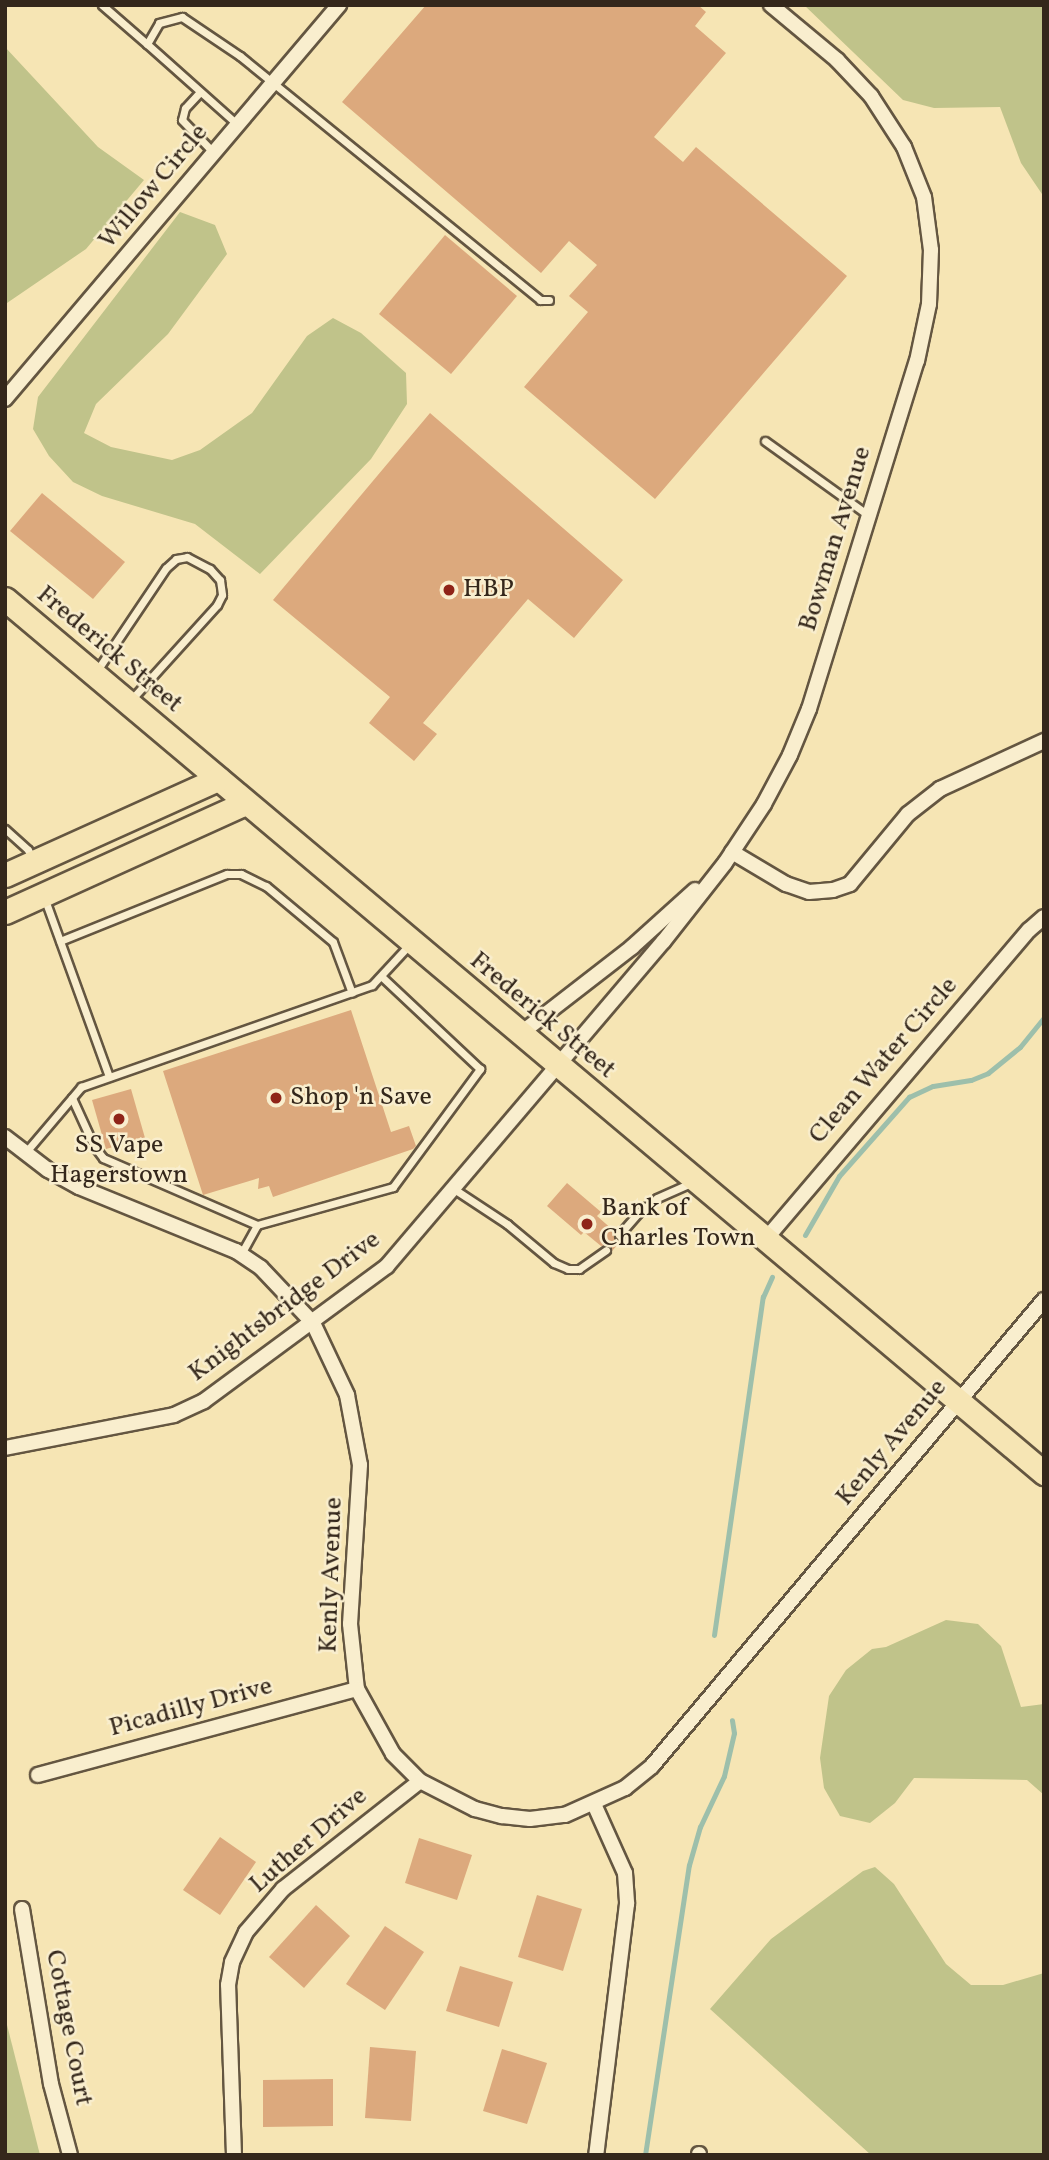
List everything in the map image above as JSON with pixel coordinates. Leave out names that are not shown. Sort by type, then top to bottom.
[{"type":"main road","name":"Frederick Street","points":[[5,599],[1044,1474]]},
{"type":"main road","points":[[5,875],[218,779]]},
{"type":"main road","points":[[5,912],[245,803]]},
{"type":"main road","points":[[44,895],[41,883],[44,875],[116,842],[125,832],[127,820]]},
{"type":"street","name":"Willow Circle","points":[[9,389],[340,5]]},
{"type":"street","name":"Bowman Avenue","points":[[557,1066],[729,858],[764,804],[790,755],[809,709],[869,515],[916,361],[929,304],[931,250],[924,197],[904,147],[871,96],[837,60],[771,5]]},
{"type":"street","points":[[520,1034],[632,947],[729,858],[809,892],[833,890],[850,884],[908,814],[940,789],[1044,741]]},
{"type":"street","name":"Clean Water Circle","points":[[765,1240],[1011,951],[1044,917]]},
{"type":"street","name":"Knightsbridge Drive","points":[[5,1448],[174,1415],[204,1401],[387,1266],[557,1066]]},
{"type":"street","name":"Kenly Avenue","points":[[5,1137],[24,1153],[79,1187],[241,1254],[289,1293],[313,1323],[346,1395],[360,1465],[350,1623],[357,1689],[393,1754],[420,1781],[475,1809],[502,1816],[530,1819],[565,1815],[625,1788],[653,1766],[1044,1300]]},
{"type":"street","name":"Picadilly Drive","points":[[38,1775],[357,1689]]},
{"type":"street","name":"Luther Drive","points":[[234,2155],[228,1985],[232,1962],[246,1932],[284,1889],[420,1781]]},
{"type":"street","points":[[594,1804],[625,1873],[627,1904],[596,2155]]},
{"type":"street","name":"Cottage Court","points":[[22,1909],[48,2071],[70,2155]]},
{"type":"lane","points":[[102,5],[238,125]]},
{"type":"lane","points":[[146,44],[159,23],[182,17],[240,56],[540,300],[549,300]]},
{"type":"lane","points":[[200,92],[185,108],[182,120],[215,153]]},
{"type":"lane","points":[[765,441],[869,515]]},
{"type":"lane","points":[[94,674],[166,568],[176,559],[187,557],[210,569],[220,580],[222,595],[217,605],[128,703]]},
{"type":"lane","points":[[5,829],[28,849],[33,862]]},
{"type":"lane","points":[[60,941],[227,874],[241,874],[266,886],[333,942],[352,993]]},
{"type":"lane","points":[[44,895],[109,1077]]},
{"type":"lane","points":[[24,1153],[81,1087],[352,993],[382,977],[412,942]]},
{"type":"lane","points":[[72,1098],[94,1146],[103,1157],[257,1225],[393,1187],[480,1069],[382,977]]},
{"type":"lane","points":[[619,1235],[638,1213],[657,1198],[693,1181]]},
{"type":"lane","points":[[454,1189],[554,1263],[568,1269],[579,1269],[606,1250]]},
{"type":"lane","points":[[241,1254],[257,1225]]},
{"type":"green space","points":[[804,5],[1044,5],[1044,197],[1021,163],[1000,107],[934,108],[903,100]]},
{"type":"green space","points":[[5,47],[98,147],[144,180],[86,249],[7,303]]},
{"type":"green space","points":[[180,212],[215,225],[227,254],[168,334],[96,404],[84,433],[111,447],[172,460],[200,450],[252,413],[307,336],[333,318],[361,333],[406,373],[407,404],[371,459],[260,574],[195,524],[102,496],[73,482],[49,456],[33,429],[38,397]]},
{"type":"green space","points":[[946,1620],[978,1624],[1001,1646],[1021,1707],[1044,1704],[1044,1795],[1027,1780],[914,1778],[895,1803],[870,1823],[840,1816],[824,1788],[820,1758],[829,1696],[846,1670],[872,1649],[886,1647]]},
{"type":"green space","points":[[875,1867],[894,1884],[946,1964],[971,1985],[1003,1985],[1044,1973],[1044,2155],[871,2155],[710,2009],[771,1939],[863,1871]]},
{"type":"green space","points":[[5,2017],[40,2155],[5,2155]]},
{"type":"building","points":[[426,5],[698,5],[706,12],[695,26],[726,53],[654,137],[683,162],[696,147],[847,276],[655,499],[524,387],[588,312],[569,296],[597,265],[569,241],[541,273],[342,102]]},
{"type":"building","points":[[445,235],[517,296],[451,374],[379,314]]},
{"type":"building","name":"HBP","points":[[430,413],[623,580],[574,638],[528,599],[423,723],[437,734],[414,761],[369,723],[390,697],[273,600]]},
{"type":"building","points":[[42,493],[125,562],[93,599],[10,531]]},
{"type":"building","name":"Shop 'n Save","points":[[351,1010],[391,1132],[409,1126],[416,1146],[273,1197],[269,1186],[258,1189],[259,1178],[203,1195],[163,1071]]},
{"type":"building","name":"SS Vape Hagerstown","points":[[131,1089],[145,1138],[106,1149],[92,1100]]},
{"type":"building","name":"Bank of Charles Town","points":[[567,1183],[601,1212],[597,1216],[614,1231],[615,1239],[621,1241],[612,1251],[609,1245],[601,1246],[584,1232],[581,1235],[547,1206]]},
{"type":"building","points":[[220,1837],[256,1862],[220,1915],[183,1890]]},
{"type":"building","points":[[419,1838],[472,1855],[457,1900],[405,1883]]},
{"type":"building","points":[[537,1895],[582,1909],[563,1971],[518,1957]]},
{"type":"building","points":[[316,1905],[350,1936],[304,1988],[269,1957]]},
{"type":"building","points":[[385,1926],[424,1952],[385,2010],[346,1984]]},
{"type":"building","points":[[460,1966],[513,1982],[499,2027],[446,2011]]},
{"type":"building","points":[[370,2047],[416,2051],[411,2121],[365,2118]]},
{"type":"building","points":[[502,2049],[547,2063],[527,2124],[483,2111]]},
{"type":"building","points":[[333,2079],[333,2126],[263,2127],[263,2080]]},
{"type":"waterway","points":[[805,1235],[839,1176],[909,1097],[933,1086],[971,1080],[988,1073],[1020,1047],[1044,1017]]},
{"type":"waterway","points":[[714,1635],[763,1297],[772,1277]]},
{"type":"waterway","points":[[645,2155],[689,1865],[700,1827],[724,1776],[734,1733],[732,1720]]},
{"type":"place","name":"HBP","points":[[449,590]]},
{"type":"place","name":"Shop 'n Save","points":[[276,1098]]},
{"type":"place","name":"SS Vape Hagerstown","points":[[119,1119]]},
{"type":"place","name":"Bank of Charles Town","points":[[587,1224]]}]
